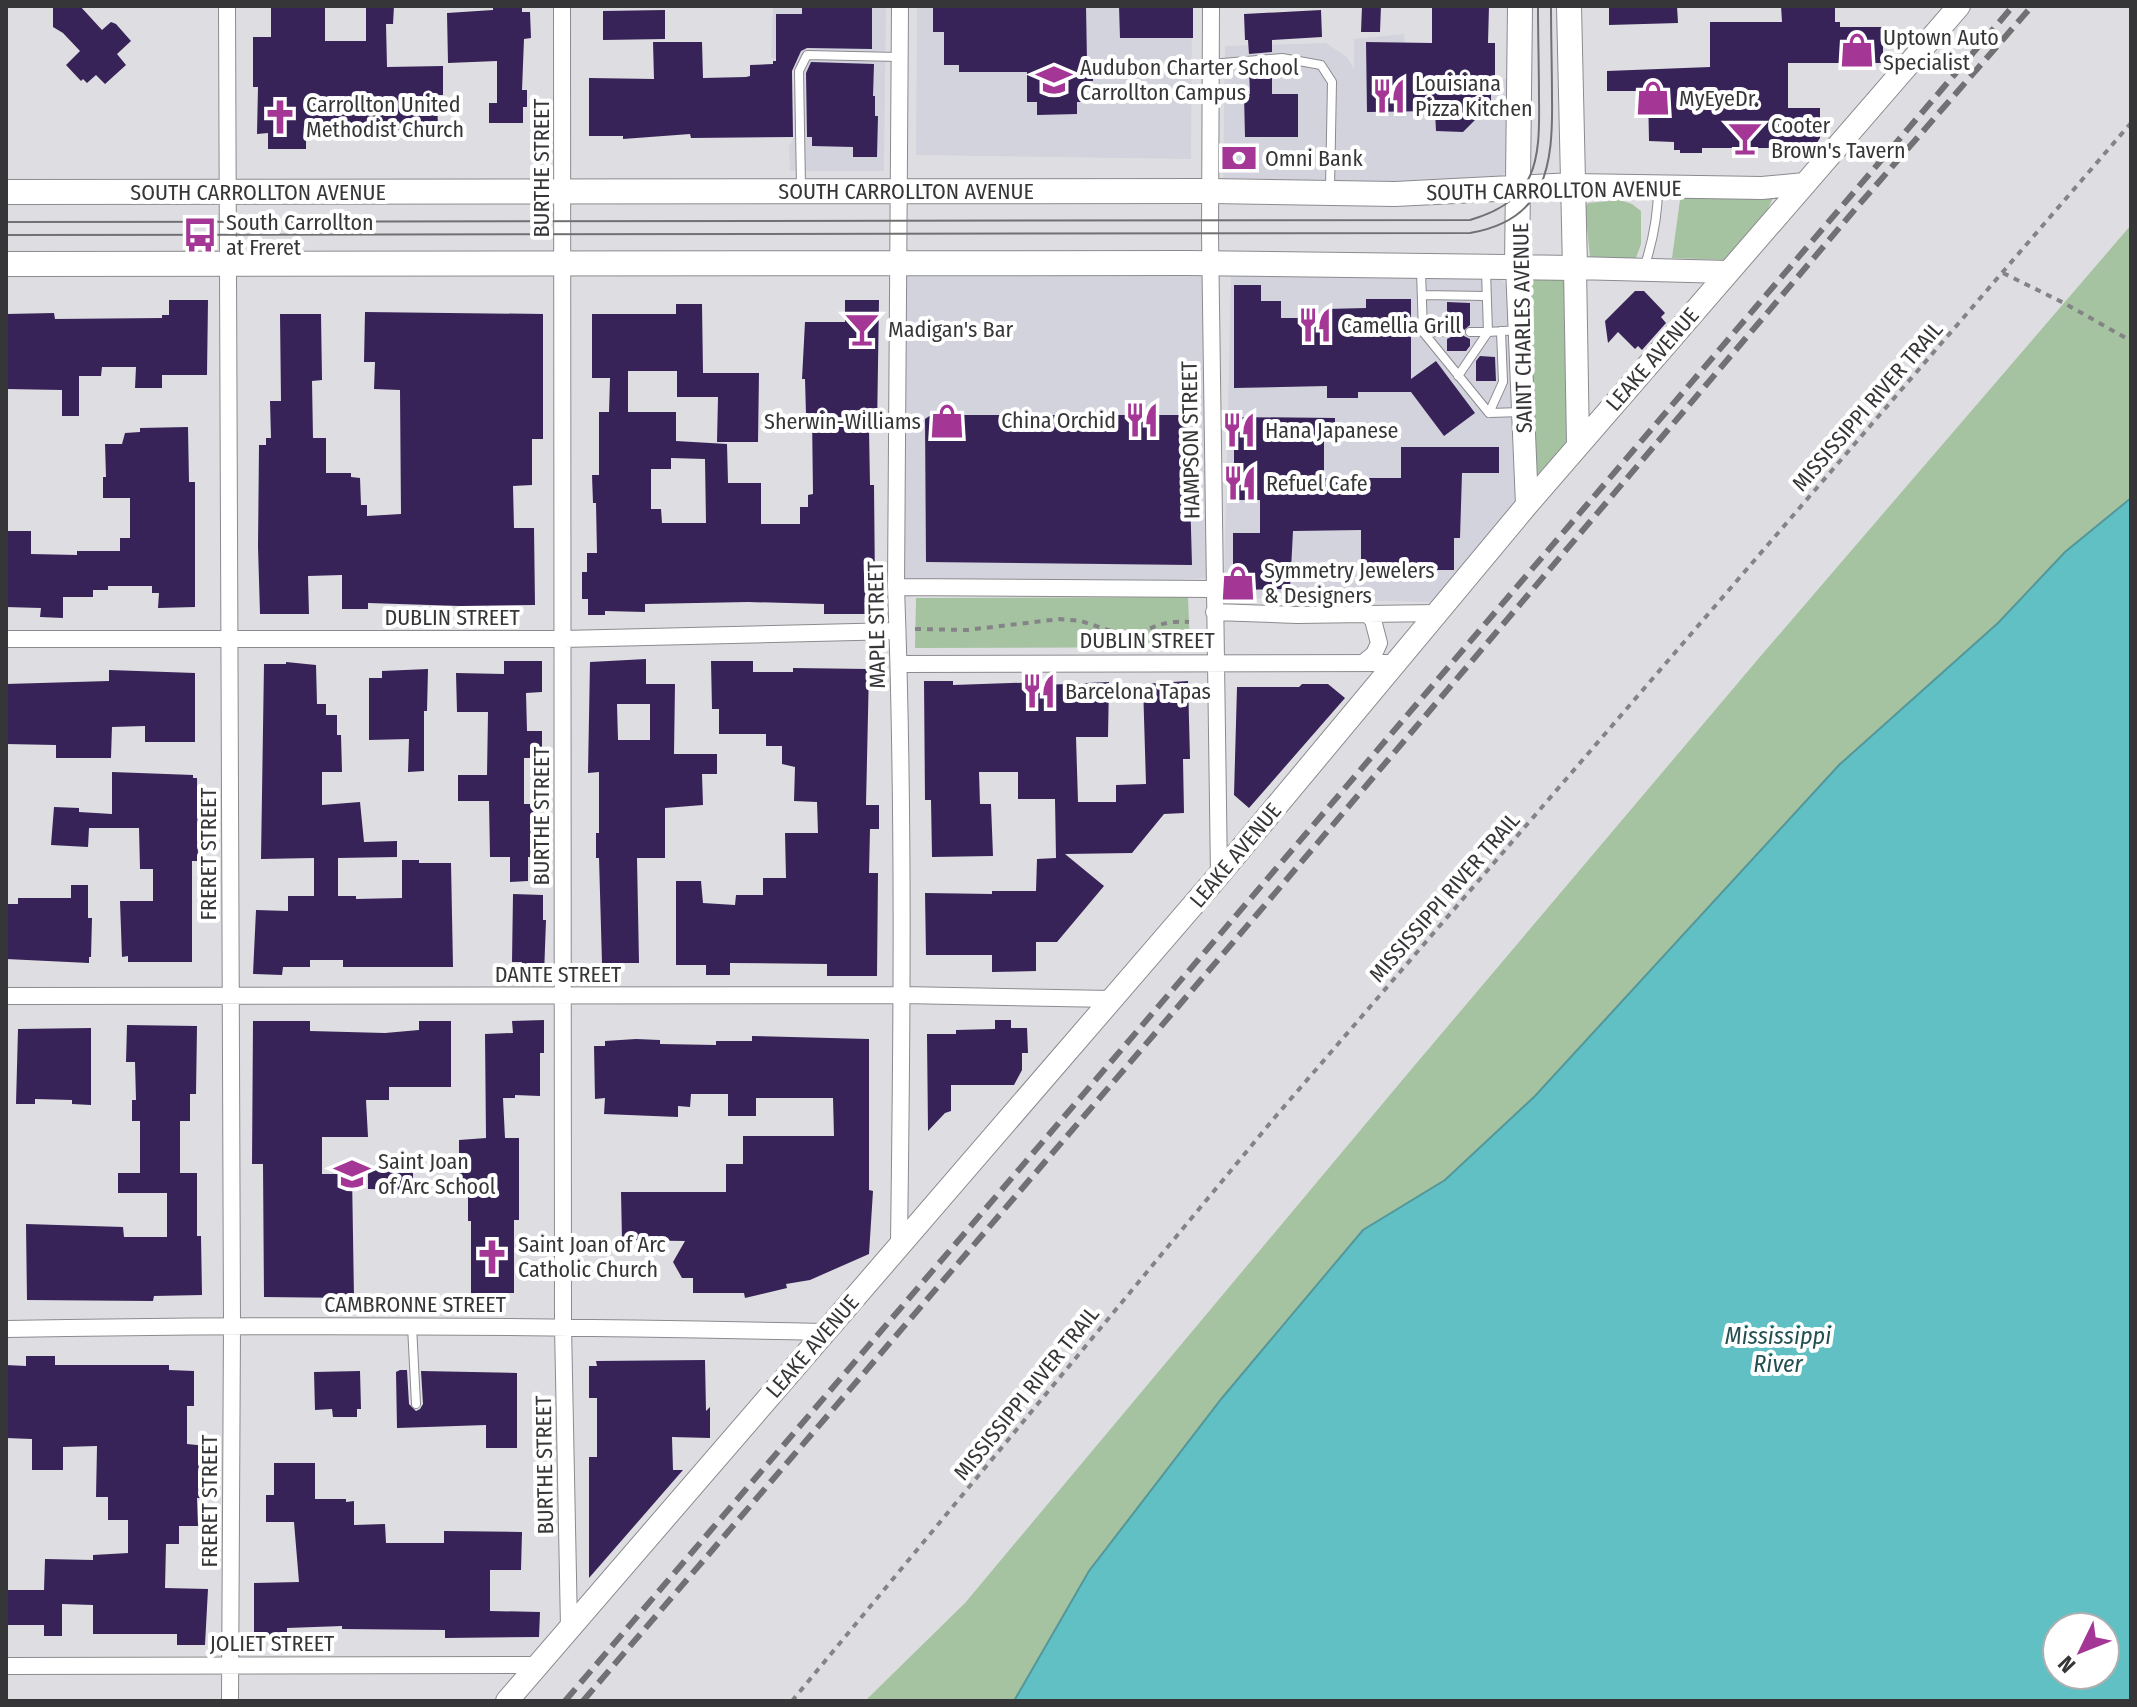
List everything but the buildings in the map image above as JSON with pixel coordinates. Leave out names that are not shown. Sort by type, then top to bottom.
[{"type":"main road","name":"SAINT CHARLES AVENUE","points":[[1517,267],[1520,6]]},
{"type":"main road","points":[[6,264],[1210,263],[1575,268],[1569,6]]},
{"type":"main road","name":"SOUTH CARROLLTON AVENUE","points":[[6,192],[1210,191],[1395,194],[1573,185]]},
{"type":"street","name":"FRERET STREET","points":[[227,6],[232,1325],[230,1701]]},
{"type":"street","name":"BURTHE STREET","points":[[562,6],[563,1326],[569,1627]]},
{"type":"street","name":"MAPLE STREET","points":[[899,1243],[902,995],[896,587],[900,6]]},
{"type":"street","name":"HAMPSON STREET","points":[[1211,6],[1213,589],[1219,875]]},
{"type":"street","name":"LEAKE AVENUE","points":[[507,1701],[1219,875],[1578,445],[1959,6]]},
{"type":"street","name":"SOUTH CARROLLTON AVENUE","points":[[1573,185],[1762,188],[1805,184]]},
{"type":"street","name":"SAINT CHARLES AVENUE","points":[[1517,267],[1510,331],[1523,412],[1527,505]]},
{"type":"street","points":[[1578,445],[1575,268],[1728,272]]},
{"type":"street","points":[[896,587],[1213,589]]},
{"type":"street","name":"DUBLIN STREET","points":[[1214,612],[1297,615],[1437,613]]},
{"type":"street","points":[[1363,663],[1374,654],[1379,643],[1373,620],[1366,613]]},
{"type":"street","name":"DUBLIN STREET","points":[[6,639],[898,637]]},
{"type":"street","name":"DUBLIN STREET","points":[[899,664],[1396,663]]},
{"type":"street","name":"DANTE STREET","points":[[6,996],[902,995],[1111,999]]},
{"type":"street","name":"CAMBRONNE STREET","points":[[6,1329],[232,1325],[563,1326],[823,1332]]},
{"type":"street","name":"JOLIET STREET","points":[[6,1666],[537,1665]]},
{"type":"lane","points":[[801,191],[799,71],[807,55],[900,57]]},
{"type":"lane","points":[[1211,64],[1282,58],[1321,65],[1332,82],[1330,193]]},
{"type":"lane","points":[[1643,269],[1653,242],[1658,188]]},
{"type":"lane","points":[[1421,266],[1423,332],[1489,413]]},
{"type":"lane","points":[[1458,376],[1488,332],[1486,266]]},
{"type":"lane","points":[[1422,295],[1486,296]]},
{"type":"lane","points":[[1470,332],[1510,331],[1503,382],[1489,413]]},
{"type":"lane","points":[[1423,332],[1447,332]]},
{"type":"lane","points":[[1489,413],[1523,412]]},
{"type":"lane","points":[[412,1326],[416,1404]]},
{"type":"path","name":"MISSISSIPPI RIVER TRAIL","points":[[792,1701],[1276,1116],[2131,123]]},
{"type":"path","points":[[2003,273],[2131,341]]},
{"type":"path","points":[[898,637],[1060,619],[1081,621],[1129,637],[1155,625],[1172,621],[1189,622]]},
{"type":"shaded area","points":[[773,6],[886,6],[884,171],[790,171],[789,145],[794,138],[794,83],[797,76],[795,61],[771,58]]},
{"type":"shaded area","name":"Audubon Charter School Carrollton Campus","points":[[917,6],[1192,6],[1191,159],[916,155]]},
{"type":"shaded area","points":[[1404,34],[1408,80],[1511,79],[1511,155],[1505,173],[1498,179],[1349,186],[1223,184],[1225,46],[1326,43],[1347,57],[1354,69],[1354,39]]},
{"type":"shaded area","points":[[900,263],[1210,263],[1208,578],[899,597]]},
{"type":"shaded area","points":[[1231,271],[1499,275],[1508,288],[1513,310],[1516,500],[1437,602],[1238,598],[1226,592]]},
{"type":"green space","points":[[1688,197],[1773,198],[1764,217],[1726,260],[1672,258],[1680,200]]},
{"type":"green space","points":[[1620,200],[1641,211],[1641,244],[1636,258],[1596,263],[1590,257],[1585,207],[1588,203]]},
{"type":"green space","points":[[2131,225],[2131,517],[1541,1107],[1445,1180],[1363,1230],[1018,1701],[865,1701],[965,1603],[1759,658]]},
{"type":"green space","points":[[1529,277],[1569,278],[1574,435],[1536,476],[1523,285]]},
{"type":"green space","points":[[1188,597],[1190,647],[915,648],[916,598]]},
{"type":"water","name":"Mississippi River","points":[[2131,498],[2131,1701],[1014,1701],[1089,1571],[1222,1398],[1363,1230],[1445,1180],[1535,1096],[1839,765],[1998,623],[2065,552]]},
{"type":"tram line","points":[[6,222],[1470,220],[1509,202],[1522,190],[1530,176],[1539,122],[1538,6]]},
{"type":"tram line","points":[[6,235],[1470,233],[1496,226],[1515,216],[1530,202],[1547,167],[1552,123],[1551,6]]},
{"type":"railway","points":[[565,1701],[2013,6]]},
{"type":"railway","points":[[583,1701],[1259,912],[1857,207],[2032,6]]},
{"type":"place","name":"Uptown Auto Specialist","points":[[1857,50]]},
{"type":"place","name":"Audubon Charter School Carrollton Campus","points":[[1054,80]]},
{"type":"place","name":"Louisiana Pizza Kitchen","points":[[1389,96]]},
{"type":"place","name":"MyEyeDr.","points":[[1653,98]]},
{"type":"place","name":"Carrollton United Methodist Church","points":[[280,117]]},
{"type":"place","name":"Cooter Brown's Tavern","points":[[1745,138]]},
{"type":"place","name":"Omni Bank","points":[[1239,158]]},
{"type":"place","name":"South Carrollton at Freret","points":[[200,235]]},
{"type":"place","name":"Camellia Grill","points":[[1315,325]]},
{"type":"place","name":"Madigan's Bar","points":[[862,329]]},
{"type":"place","name":"China Orchid","points":[[1142,420]]},
{"type":"place","name":"Sherwin-Williams","points":[[947,421]]},
{"type":"place","name":"Hana Japanese","points":[[1239,430]]},
{"type":"place","name":"Refuel Cafe","points":[[1240,483]]},
{"type":"place","name":"Symmetry Jewelers & Designers","points":[[1238,583]]},
{"type":"place","name":"Barcelona Tapas","points":[[1039,691]]},
{"type":"place","name":"Saint Joan of Arc School","points":[[352,1174]]},
{"type":"place","name":"Saint Joan of Arc Catholic Church","points":[[492,1257]]}]
